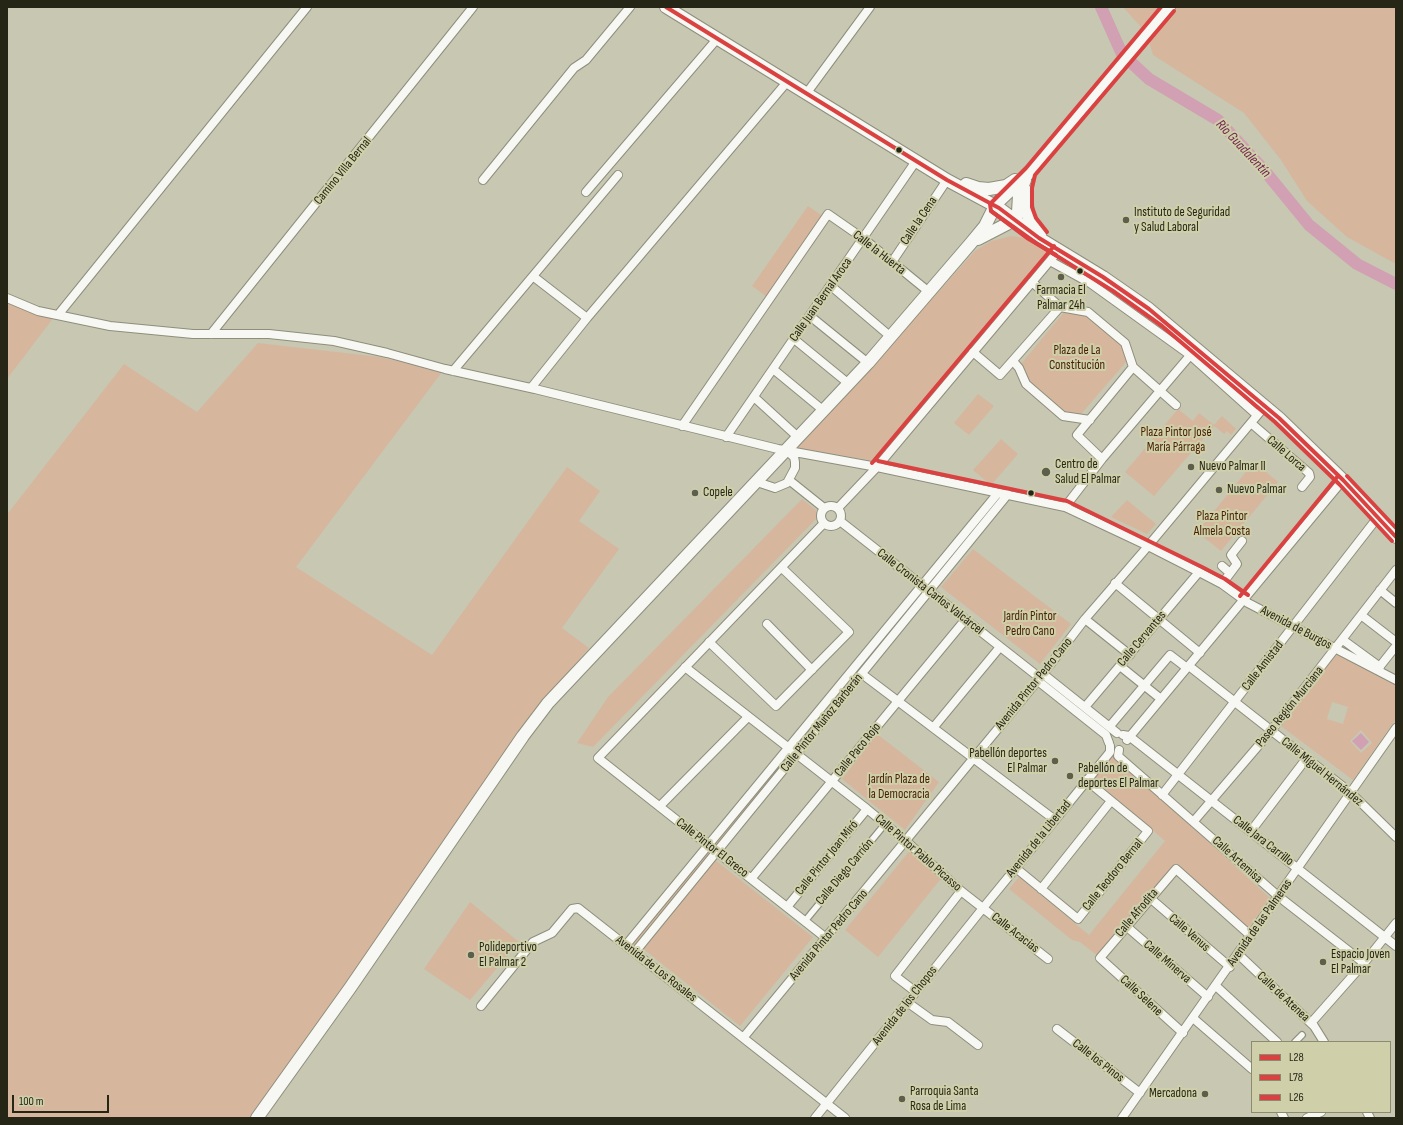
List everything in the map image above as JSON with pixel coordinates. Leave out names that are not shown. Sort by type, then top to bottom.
[{"type":"main road","points":[[666,7],[916,162],[971,186],[983,189],[994,189],[1006,186],[1014,181],[1053,145]]},
{"type":"main road","points":[[258,1118],[350,988],[535,719],[594,652],[763,484],[767,472],[868,364],[985,226],[993,204],[1030,172],[1168,7]]},
{"type":"main road","name":"Calle Lorca","points":[[916,162],[946,180],[993,204],[1031,233],[1138,301],[1193,351],[1265,406],[1343,480],[1396,537]]},
{"type":"main road","points":[[971,243],[1013,219],[1020,191],[1030,172]]},
{"type":"main road","points":[[1030,172],[1026,194],[1028,214],[1034,226],[1054,248]]},
{"type":"street","points":[[58,315],[307,7]]},
{"type":"street","name":"Camino Villa Bernal","points":[[211,334],[473,7]]},
{"type":"street","points":[[483,180],[574,68],[586,60],[630,7]]},
{"type":"street","points":[[806,94],[870,7]]},
{"type":"street","points":[[586,192],[717,38]]},
{"type":"street","points":[[531,388],[587,318],[787,82]]},
{"type":"street","name":"Calle Juan Bernal Aroca","points":[[726,437],[916,162]]},
{"type":"street","points":[[453,371],[534,277],[618,175]]},
{"type":"street","name":"Calle la Cena","points":[[892,262],[946,180]]},
{"type":"street","name":"Calle la Huerta","points":[[682,426],[828,214],[864,239],[929,292]]},
{"type":"street","points":[[838,508],[877,467],[1050,261],[1054,248]]},
{"type":"street","name":"Calle Lorca","points":[[1050,261],[1090,283],[1193,351],[1257,415]]},
{"type":"street","points":[[534,277],[587,318]]},
{"type":"street","points":[[1032,282],[1060,307],[1088,312],[1125,343],[1133,367],[1176,404]]},
{"type":"street","points":[[831,286],[891,337]]},
{"type":"street","name":"Avenida de Burgos","points":[[7,298],[38,311],[110,326],[193,334],[269,334],[334,341],[787,451],[877,467],[1065,507],[1148,546],[1222,584],[1244,600],[1336,649],[1378,668],[1396,680]]},
{"type":"street","points":[[974,352],[1000,375],[1060,307]]},
{"type":"street","points":[[810,316],[868,364]]},
{"type":"street","points":[[794,338],[849,384]]},
{"type":"street","points":[[1065,507],[1102,459],[1161,391],[1193,351]]},
{"type":"street","points":[[1013,361],[1019,368],[1026,384],[1063,416],[1090,420]]},
{"type":"street","points":[[1102,459],[1077,435],[1133,367]]},
{"type":"street","points":[[773,369],[824,411]]},
{"type":"street","points":[[754,397],[799,438]]},
{"type":"street","name":"Avenida Pintor Pedro Cano","points":[[743,1038],[1040,678],[1085,619],[1265,406]]},
{"type":"street","name":"Calle Lorca","points":[[1251,423],[1309,473],[1310,477],[1302,487]]},
{"type":"street","points":[[787,451],[794,457],[796,462]]},
{"type":"street","points":[[763,484],[781,486],[789,480],[796,462],[803,454]]},
{"type":"street","points":[[789,480],[824,508]]},
{"type":"street","points":[[1124,736],[1124,747],[1112,748],[1111,736],[1124,736],[1161,699],[1343,480]]},
{"type":"street","name":"Calle Pintor Muñoz Barberán","points":[[626,945],[998,493]]},
{"type":"street","name":"Calle Pintor Muñoz Barberán","points":[[635,952],[1008,494]]},
{"type":"street","points":[[831,505],[838,508],[842,514],[840,521],[833,526],[824,523],[821,515],[824,508],[831,505]]},
{"type":"street","name":"Calle Amistad","points":[[1162,795],[1378,517]]},
{"type":"street","name":"Calle Cronista Carlos Valcárcel","points":[[840,521],[1040,678],[1106,735],[1112,748]]},
{"type":"street","points":[[685,667],[824,523]]},
{"type":"street","points":[[1222,584],[1237,564],[1231,555],[1242,541]]},
{"type":"street","points":[[1222,566],[1230,573]]},
{"type":"street","points":[[709,642],[776,706],[812,670],[848,632],[782,568]]},
{"type":"street","name":"Paseo Región Murciana","points":[[1194,821],[1271,731],[1396,570]]},
{"type":"street","name":"Calle Cervantes","points":[[1085,707],[1199,572]]},
{"type":"street","points":[[1115,583],[1200,653]]},
{"type":"street","points":[[1380,590],[1396,603]]},
{"type":"street","points":[[1361,615],[1396,642]]},
{"type":"street","points":[[1085,619],[1130,654]]},
{"type":"street","name":"Calle Paco Rojo","points":[[751,879],[965,620]]},
{"type":"street","points":[[767,624],[812,670]]},
{"type":"street","points":[[1343,640],[1378,668],[1396,646]]},
{"type":"street","points":[[934,728],[1000,647]]},
{"type":"street","points":[[1110,726],[1170,655],[1188,667]]},
{"type":"street","points":[[1120,666],[1161,699]]},
{"type":"street","name":"Calle Pintor Pablo Picasso","points":[[685,667],[867,809],[906,841],[961,891],[983,908]]},
{"type":"street","name":"Calle Pintor El Greco","points":[[685,667],[598,758],[826,938]]},
{"type":"street","name":"Calle Miguel Hernández","points":[[1188,667],[1351,793],[1396,836]]},
{"type":"street","points":[[862,674],[974,757],[1055,820]]},
{"type":"street","name":"Calle Cronista Carlos Valcárcel","points":[[1040,678],[1085,707],[1124,736]]},
{"type":"street","points":[[660,806],[748,717]]},
{"type":"street","name":"Avenida de las Palmeras","points":[[1122,1118],[1230,967],[1396,728]]},
{"type":"street","name":"Calle Jara Carrillo","points":[[1124,736],[1251,831],[1396,946]]},
{"type":"street","name":"Avenida de la Libertad","points":[[983,908],[1016,869],[1112,748]]},
{"type":"street","name":"Calle Artemisa","points":[[1112,748],[1118,756],[1278,896],[1364,963]]},
{"type":"street","points":[[1251,831],[1306,759]]},
{"type":"street","points":[[1016,869],[1041,889],[1112,801],[1086,780]]},
{"type":"street","name":"Calle Teodoro Bernal","points":[[1041,889],[1078,919],[1148,831],[1112,801]]},
{"type":"street","name":"Calle Pintor Joan Miró","points":[[787,907],[867,809]]},
{"type":"street","name":"Calle Diego Carrión","points":[[805,921],[885,824]]},
{"type":"street","name":"Calle Afrodita","points":[[1100,958],[1176,869],[1251,936]]},
{"type":"street","points":[[916,992],[895,976],[961,891]]},
{"type":"street","name":"Calle Venus","points":[[1150,898],[1230,967]]},
{"type":"street","name":"Avenida de Los Rosales","points":[[481,1006],[533,942],[552,933],[572,909],[578,908],[845,1118]]},
{"type":"street","name":"Calle Acacias","points":[[983,908],[1048,959]]},
{"type":"street","name":"Avenida de los Chopos","points":[[815,1118],[827,1105],[907,1002],[983,908]]},
{"type":"street","points":[[1311,1023],[1364,963],[1396,923]]},
{"type":"street","name":"Calle Minerva","points":[[1126,926],[1208,997]]},
{"type":"street","name":"Calle de Atenea","points":[[1238,954],[1311,1023],[1323,1041]]},
{"type":"street","name":"Calle Selene","points":[[1100,958],[1183,1033]]},
{"type":"street","points":[[1216,986],[1277,1041]]},
{"type":"street","points":[[907,1002],[932,1020],[948,1022],[978,1045]]},
{"type":"street","points":[[1193,1018],[1251,1068]]},
{"type":"street","name":"Calle los Pinos","points":[[1057,1029],[1140,1093]]},
{"type":"street","points":[[1296,1041],[1302,1036]]},
{"type":"street","points":[[1307,1118],[1319,1113]]},
{"type":"green space","points":[[1123,7],[1160,7],[1141,27]]},
{"type":"green space","points":[[1177,7],[1396,7],[1396,264],[1347,237],[1307,201],[1281,160],[1244,113],[1153,55],[1148,38]]},
{"type":"green space","points":[[808,206],[824,217],[767,297],[752,286]]},
{"type":"green space","points":[[1011,236],[1024,238],[1050,252],[875,461],[797,448],[975,251],[991,241]]},
{"type":"green space","points":[[7,299],[54,317],[7,379]]},
{"type":"green space","name":"Plaza de La Constitución","points":[[1065,311],[1087,314],[1123,345],[1127,361],[1081,414],[1063,413],[1028,382],[1021,364]]},
{"type":"green space","points":[[258,343],[380,357],[442,372],[296,567],[432,655],[567,467],[600,491],[579,521],[619,549],[562,628],[589,648],[538,707],[256,1118],[7,1118],[7,511],[9,512],[124,364],[197,412]]},
{"type":"green space","points":[[978,394],[994,406],[969,435],[954,423]]},
{"type":"green space","name":"Plaza Pintor José María Párraga","points":[[1178,409],[1193,421],[1199,413],[1214,425],[1222,416],[1236,429],[1231,435],[1227,431],[1224,434],[1214,426],[1154,496],[1125,472]]},
{"type":"green space","points":[[1001,439],[1018,454],[991,485],[973,470]]},
{"type":"green space","name":"Plaza Pintor Almela Costa","points":[[1254,462],[1278,482],[1221,551],[1197,532]]},
{"type":"green space","points":[[802,499],[817,511],[817,518],[593,747],[577,743],[608,697]]},
{"type":"green space","points":[[1127,500],[1156,524],[1147,534],[1111,517]]},
{"type":"green space","name":"Jardín Pintor Pedro Cano","points":[[973,549],[1071,624],[1040,664],[941,587]]},
{"type":"green space","points":[[924,588],[927,590],[798,749],[793,746]]},
{"type":"green space","points":[[1338,652],[1396,683],[1396,719],[1353,780],[1281,726]],"holes":[[[1332,702],[1348,707],[1343,724],[1327,719]],[[1361,730],[1372,743],[1361,753],[1350,741]]]},
{"type":"green space","name":"Jardín Plaza de la Democracia","points":[[877,734],[939,782],[905,830],[842,779]]},
{"type":"green space","points":[[789,751],[793,754],[717,846],[713,843]]},
{"type":"green space","points":[[1112,754],[1270,898],[1247,930],[1176,866],[1098,956],[1080,942],[1072,940],[1009,889],[1019,877],[1089,935],[1165,841],[1092,778]]},
{"type":"green space","points":[[709,849],[712,851],[634,948],[629,944]]},
{"type":"green space","points":[[911,849],[943,876],[878,957],[845,930]]},
{"type":"green space","points":[[715,860],[813,937],[740,1026],[642,948]]},
{"type":"green space","name":"Polideportivo El Palmar 2","points":[[470,902],[519,942],[470,1000],[424,969]]},
{"type":"shaded area","points":[[1361,733],[1369,742],[1361,750],[1352,741]]},
{"type":"waterway","name":"Río Guadalentín","points":[[1101,7],[1122,54],[1149,79],[1218,120],[1264,170],[1309,225],[1357,264],[1396,284]]},
{"type":"transit line","name":"L28","points":[[666,7],[947,180],[999,208],[1039,238],[1103,277],[1149,309],[1279,418],[1343,480],[1396,537]]},
{"type":"transit line","name":"L26","points":[[1056,255],[1027,238],[991,211],[990,204],[1026,168],[1161,7]]},
{"type":"transit line","name":"L78","points":[[1047,232],[1036,218],[1032,207],[1032,188],[1035,175],[1174,11]]},
{"type":"transit line","name":"L78","points":[[991,211],[1036,243],[1113,291],[1162,326],[1275,422],[1339,484],[1392,541]]},
{"type":"transit line","name":"L26","points":[[872,463],[1054,246]]},
{"type":"transit line","name":"L26","points":[[878,461],[1067,501],[1202,567],[1225,579],[1248,595]]},
{"type":"transit line","name":"L26","points":[[1240,596],[1338,476]]},
{"type":"transit line","name":"L26","points":[[1347,476],[1396,528]]},
{"type":"place","name":"Instituto de Seguridad y Salud Laboral","points":[[1126,220]]},
{"type":"place","name":"Farmacia El Palmar 24h","points":[[1061,277]]},
{"type":"place","name":"Nuevo Palmar II","points":[[1191,467]]},
{"type":"place","name":"Centro de Salud El Palmar","points":[[1046,472]]},
{"type":"place","name":"Nuevo Palmar","points":[[1219,490]]},
{"type":"place","name":"Copele","points":[[695,493]]},
{"type":"place","name":"Pabellón deportes El Palmar","points":[[1055,761]]},
{"type":"place","name":"Pabellón de deportes El Palmar","points":[[1070,776]]},
{"type":"place","name":"Polideportivo El Palmar 2","points":[[471,955]]},
{"type":"place","name":"Espacio Joven El Palmar","points":[[1323,962]]},
{"type":"place","name":"Mercadona","points":[[1205,1094]]},
{"type":"place","name":"Parroquia Santa Rosa de Lima","points":[[902,1099]]}]
